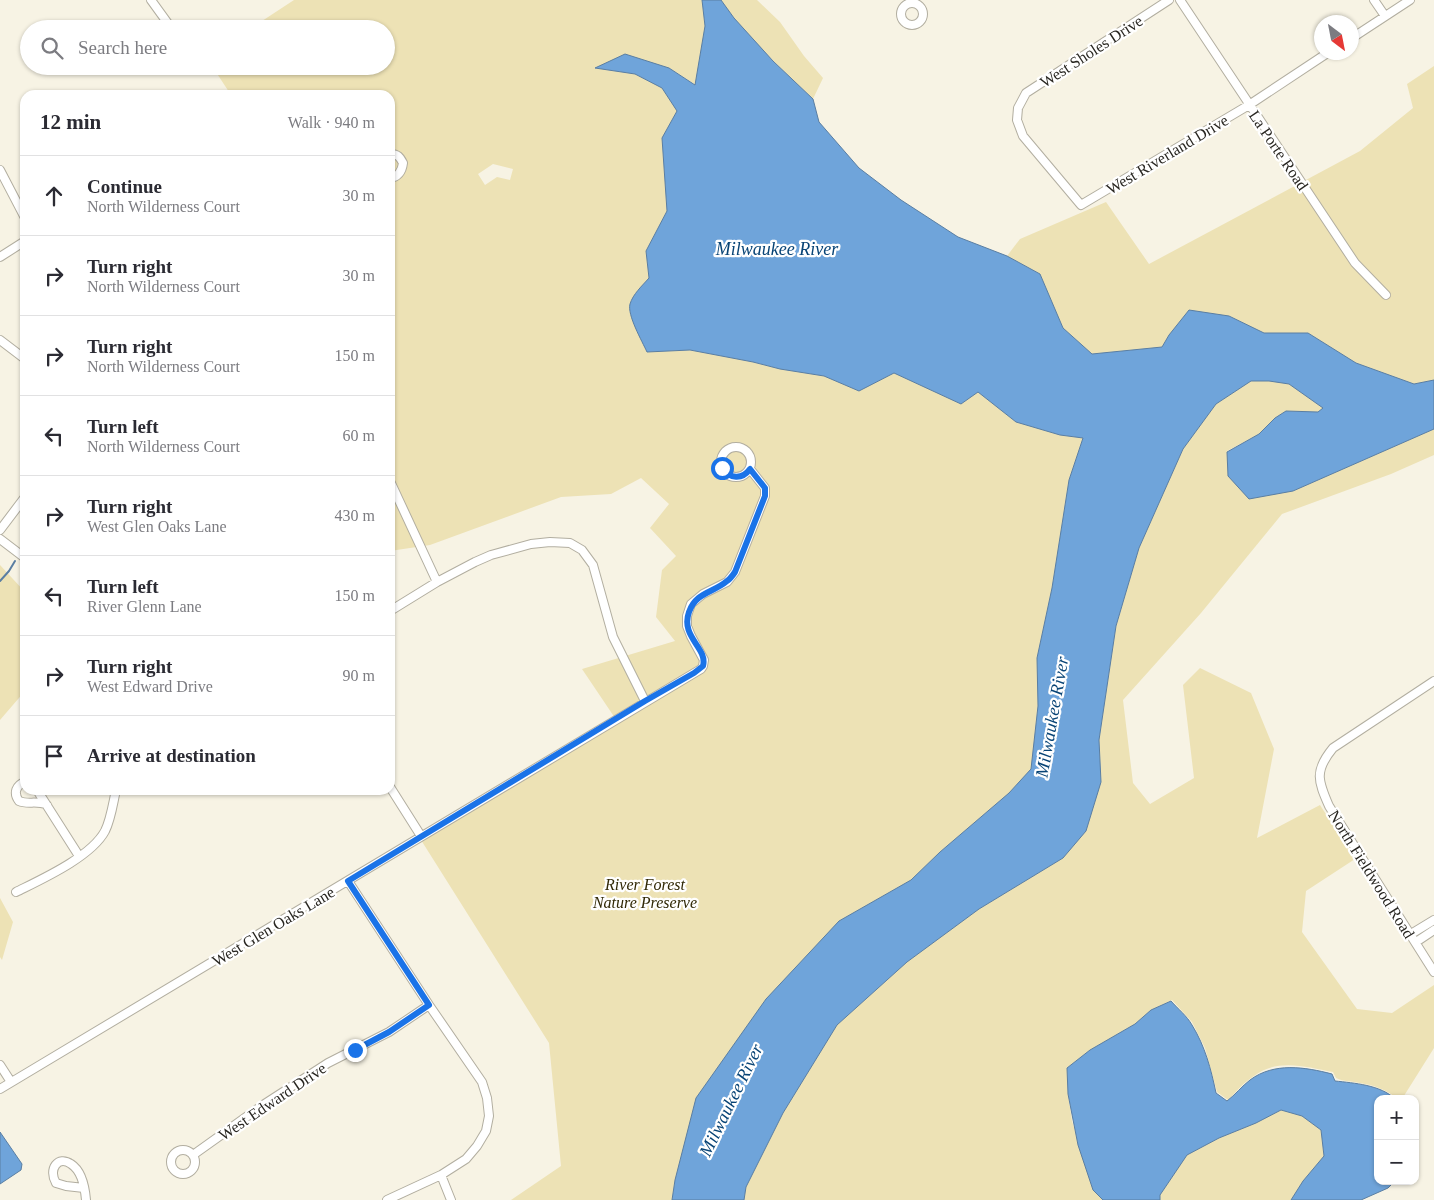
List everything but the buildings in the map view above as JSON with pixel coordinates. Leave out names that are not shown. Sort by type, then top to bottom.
[{"type":"street","points":[[151,0],[165,20]]},
{"type":"street","name":"West Sholes Drive","points":[[1081,205],[1023,136],[1017,120],[1018,108],[1026,93],[1169,0]]},
{"type":"street","name":"La Porte Road","points":[[1180,0],[1355,263],[1386,295]]},
{"type":"street","points":[[1374,0],[1385,16]]},
{"type":"street","points":[[1359,33],[1410,0]]},
{"type":"street","name":"West Riverland Drive","points":[[1081,205],[1249,105],[1317,60]]},
{"type":"street","points":[[395,154],[400,156],[403,164],[400,173],[395,176]]},
{"type":"street","points":[[0,170],[20,208]]},
{"type":"street","points":[[0,257],[20,244]]},
{"type":"street","points":[[0,340],[20,355]]},
{"type":"street","name":"West Glen Oaks Lane","points":[[0,1089],[700,669],[703,666],[704,660],[690,636],[687,616],[692,604],[703,594],[727,582],[735,572],[765,496],[765,488],[750,469]]},
{"type":"street","points":[[395,491],[437,582]]},
{"type":"street","points":[[0,530],[20,504]]},
{"type":"street","points":[[0,539],[20,554]]},
{"type":"street","points":[[395,608],[437,582],[491,555],[532,544],[550,542],[570,543],[582,550],[593,565],[613,637],[645,701]]},
{"type":"street","name":"North Fieldwood Road","points":[[1434,681],[1333,748],[1324,759],[1319,784],[1329,806],[1434,972]]},
{"type":"street","points":[[20,785],[16,789],[19,801],[27,803],[42,802],[46,805]]},
{"type":"street","points":[[40,795],[79,856]]},
{"type":"street","points":[[16,892],[55,872],[92,846],[105,831],[115,795]]},
{"type":"street","points":[[395,795],[420,836]]},
{"type":"street","points":[[348,881],[482,1082],[487,1098],[489,1116],[486,1131],[466,1159],[441,1175],[387,1200]]},
{"type":"street","points":[[1411,934],[1434,920]]},
{"type":"street","points":[[1416,942],[1434,930]]},
{"type":"street","name":"West Edward Drive","points":[[193,1155],[328,1063],[389,1032],[429,1005]]},
{"type":"street","points":[[0,1065],[11,1082]]},
{"type":"street","points":[[441,1175],[450,1200]]},
{"type":"street","points":[[84,1188],[86,1200]]},
{"type":"green space","name":"River Forest Nature Preserve","points":[[294,0],[702,0],[705,26],[696,85],[669,68],[596,68],[635,74],[662,88],[677,111],[662,138],[667,211],[646,251],[649,278],[637,291],[647,352],[690,350],[780,369],[824,376],[859,391],[894,373],[961,404],[978,392],[1016,422],[1060,435],[1083,438],[1069,480],[1052,588],[1037,658],[1038,706],[1032,768],[1009,793],[940,852],[911,880],[839,921],[680,1165],[675,1180],[672,1200],[511,1200],[561,1166],[549,1043],[421,840],[617,721],[582,669],[675,641],[656,617],[662,570],[676,556],[650,528],[669,504],[641,478],[611,494],[561,497],[430,545],[395,550],[395,90],[228,90],[218,75],[395,75],[395,20],[264,20]],"holes":[[[493,164],[513,169],[510,180],[497,177],[485,185],[478,174]]]},
{"type":"green space","points":[[721,0],[757,0],[780,22],[804,56],[823,78],[813,99],[741,27]]},
{"type":"green space","points":[[1434,66],[1433,381],[1414,384],[1356,363],[1308,333],[1264,333],[1229,316],[1169,335],[1162,347],[1092,354],[1063,328],[1040,274],[1007,256],[1020,239],[1106,202],[1149,264],[1360,151],[1413,108],[1407,84]]},
{"type":"green space","points":[[1251,381],[1269,381],[1289,384],[1324,408],[1318,412],[1286,411],[1275,418],[1259,434],[1227,451],[1293,491],[1434,429],[1434,455],[1391,474],[1282,514],[1201,613],[1123,700],[1133,783],[1150,804],[1194,778],[1183,685],[1200,668],[1251,693],[1274,749],[1257,838],[1320,805],[1355,859],[1306,891],[1302,932],[1357,1009],[1392,1013],[1434,985],[1434,1048],[1405,1095],[1392,1095],[1365,1084],[1345,1081],[1336,1078],[1333,1072],[1292,1065],[1263,1070],[1247,1081],[1228,1100],[1217,1092],[1205,1048],[1192,1022],[1172,1000],[1151,1010],[1135,1024],[1090,1050],[1067,1068],[1072,1121],[1093,1190],[1103,1200],[744,1200],[746,1187],[783,1113],[837,1025],[907,962],[979,909],[1063,858],[1101,782],[1099,740],[1116,627],[1139,548],[1183,449],[1216,404]]},
{"type":"green space","points":[[0,565],[20,587],[20,697],[0,720]]},
{"type":"green space","points":[[0,898],[13,922],[2,960],[0,957]]},
{"type":"green space","points":[[1281,1110],[1302,1116],[1321,1130],[1324,1157],[1303,1181],[1291,1200],[1160,1200],[1160,1195],[1187,1155],[1219,1138],[1256,1123]]},
{"type":"water","name":"Milwaukee River","points":[[702,0],[721,0],[734,18],[773,61],[813,99],[819,122],[859,168],[901,200],[958,237],[1007,256],[1040,274],[1063,328],[1092,354],[1162,347],[1189,310],[1229,316],[1264,333],[1308,333],[1356,363],[1414,384],[1434,380],[1434,429],[1293,491],[1249,499],[1228,476],[1227,452],[1259,434],[1275,418],[1286,411],[1318,412],[1323,408],[1289,384],[1269,381],[1251,381],[1216,404],[1183,449],[1139,548],[1116,626],[1099,740],[1101,782],[1086,831],[1063,858],[979,909],[907,962],[837,1025],[783,1113],[746,1187],[744,1200],[672,1200],[675,1180],[696,1098],[766,999],[839,921],[911,880],[940,852],[1009,793],[1031,769],[1038,706],[1037,658],[1052,588],[1069,480],[1083,438],[1060,435],[1016,422],[978,392],[961,404],[894,373],[859,391],[824,376],[780,369],[690,350],[647,352],[633,321],[630,304],[635,293],[649,278],[646,251],[667,211],[662,138],[677,111],[662,88],[635,74],[595,68],[625,54],[669,68],[695,85],[705,26]]},
{"type":"water","points":[[1171,1001],[1188,1019],[1201,1041],[1216,1093],[1227,1101],[1247,1082],[1259,1074],[1279,1068],[1311,1069],[1332,1074],[1335,1081],[1367,1086],[1389,1094],[1390,1095],[1374,1095],[1374,1185],[1391,1185],[1361,1200],[1291,1200],[1303,1181],[1324,1156],[1321,1130],[1302,1116],[1281,1110],[1256,1123],[1219,1138],[1187,1155],[1160,1195],[1160,1200],[1103,1200],[1093,1190],[1078,1145],[1068,1094],[1067,1068],[1090,1050],[1135,1024],[1151,1010]]},
{"type":"water","points":[[0,1132],[22,1164],[21,1170],[0,1184]]},
{"type":"waterway","points":[[0,581],[15,561]]},
{"type":"route","points":[[355,1050],[389,1032],[429,1005],[348,881],[703,666],[703,655],[690,636],[687,616],[692,604],[703,594],[727,582],[735,572],[765,496],[765,488],[750,469],[743,476],[734,477],[722,468]]}]
